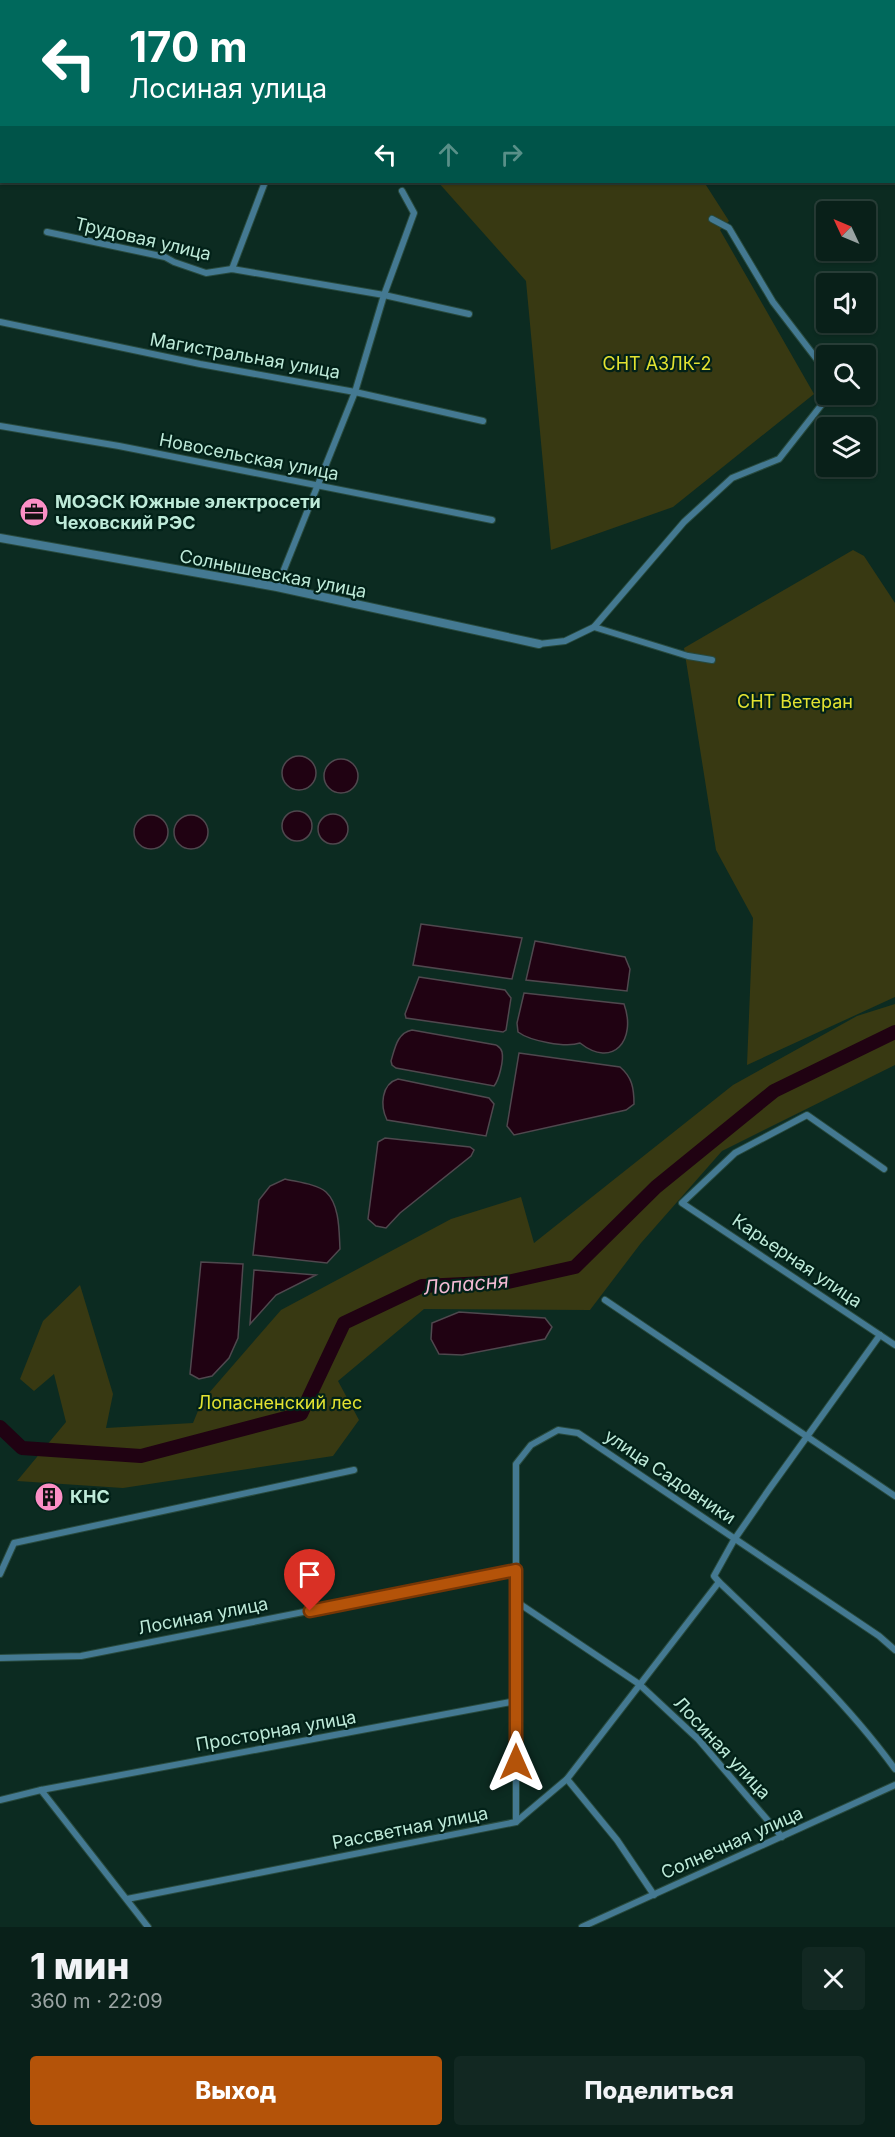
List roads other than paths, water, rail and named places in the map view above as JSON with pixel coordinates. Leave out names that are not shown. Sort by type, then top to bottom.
[{"type":"street","name":"Трудовая улица","points":[[232,269],[265,183]]},
{"type":"street","points":[[277,587],[355,392],[384,295],[414,213],[402,191]]},
{"type":"street","points":[[712,219],[729,228],[773,303],[816,358]]},
{"type":"street","name":"Трудовая улица","points":[[47,232],[165,257],[206,273],[232,269],[384,295],[469,314]]},
{"type":"street","name":"Магистральная улица","points":[[0,322],[180,360],[355,392],[483,421]]},
{"type":"street","points":[[539,644],[565,641],[594,627],[684,522],[732,478],[778,459],[821,405]]},
{"type":"street","name":"Новосельская улица","points":[[0,426],[119,446],[492,520]]},
{"type":"street","name":"Солнышевская улица","points":[[0,538],[277,587],[539,644]]},
{"type":"street","points":[[594,627],[688,656],[712,660]]},
{"type":"street","name":"Карьерная улица","points":[[884,1169],[807,1115],[735,1153],[682,1203],[895,1345]]},
{"type":"street","points":[[605,1299],[895,1496]]},
{"type":"street","points":[[734,1540],[880,1335]]},
{"type":"street","name":"улица Садовники","points":[[516,1822],[516,1464],[531,1445],[558,1430],[578,1432],[734,1540],[879,1636],[895,1650]]},
{"type":"street","points":[[0,1574],[14,1543],[354,1470]]},
{"type":"street","name":"Рассветная улица","points":[[127,1899],[516,1822],[567,1779],[719,1582],[714,1576],[734,1540]]},
{"type":"street","name":"Лосиная улица","points":[[0,1658],[81,1656],[516,1570]]},
{"type":"street","points":[[719,1582],[806,1665],[875,1742],[895,1769]]},
{"type":"street","name":"Лосиная улица","points":[[517,1602],[639,1684],[698,1739],[783,1837]]},
{"type":"street","name":"Просторная улица","points":[[0,1800],[40,1790],[516,1701]]},
{"type":"street","points":[[567,1779],[617,1840],[654,1895]]},
{"type":"street","name":"Солнечная улица","points":[[582,1927],[895,1785]]},
{"type":"street","points":[[40,1790],[148,1927]]},
{"type":"waterway","name":"Лопасня","points":[[0,1427],[22,1448],[141,1456],[301,1414],[344,1323],[422,1286],[508,1282],[575,1267],[656,1187],[774,1091],[895,1032]]},
{"type":"place","name":"МОЭСК Южные электросети Чеховский РЭС","points":[[34,512]]},
{"type":"place","name":"КНС","points":[[49,1497]]},
{"type":"park label","name":"СНТ АЗЛК-2","points":[[657,364]]},
{"type":"park label","name":"СНТ Ветеран","points":[[795,702]]},
{"type":"park label","name":"Лопасненский лес","points":[[280,1403]]}]
